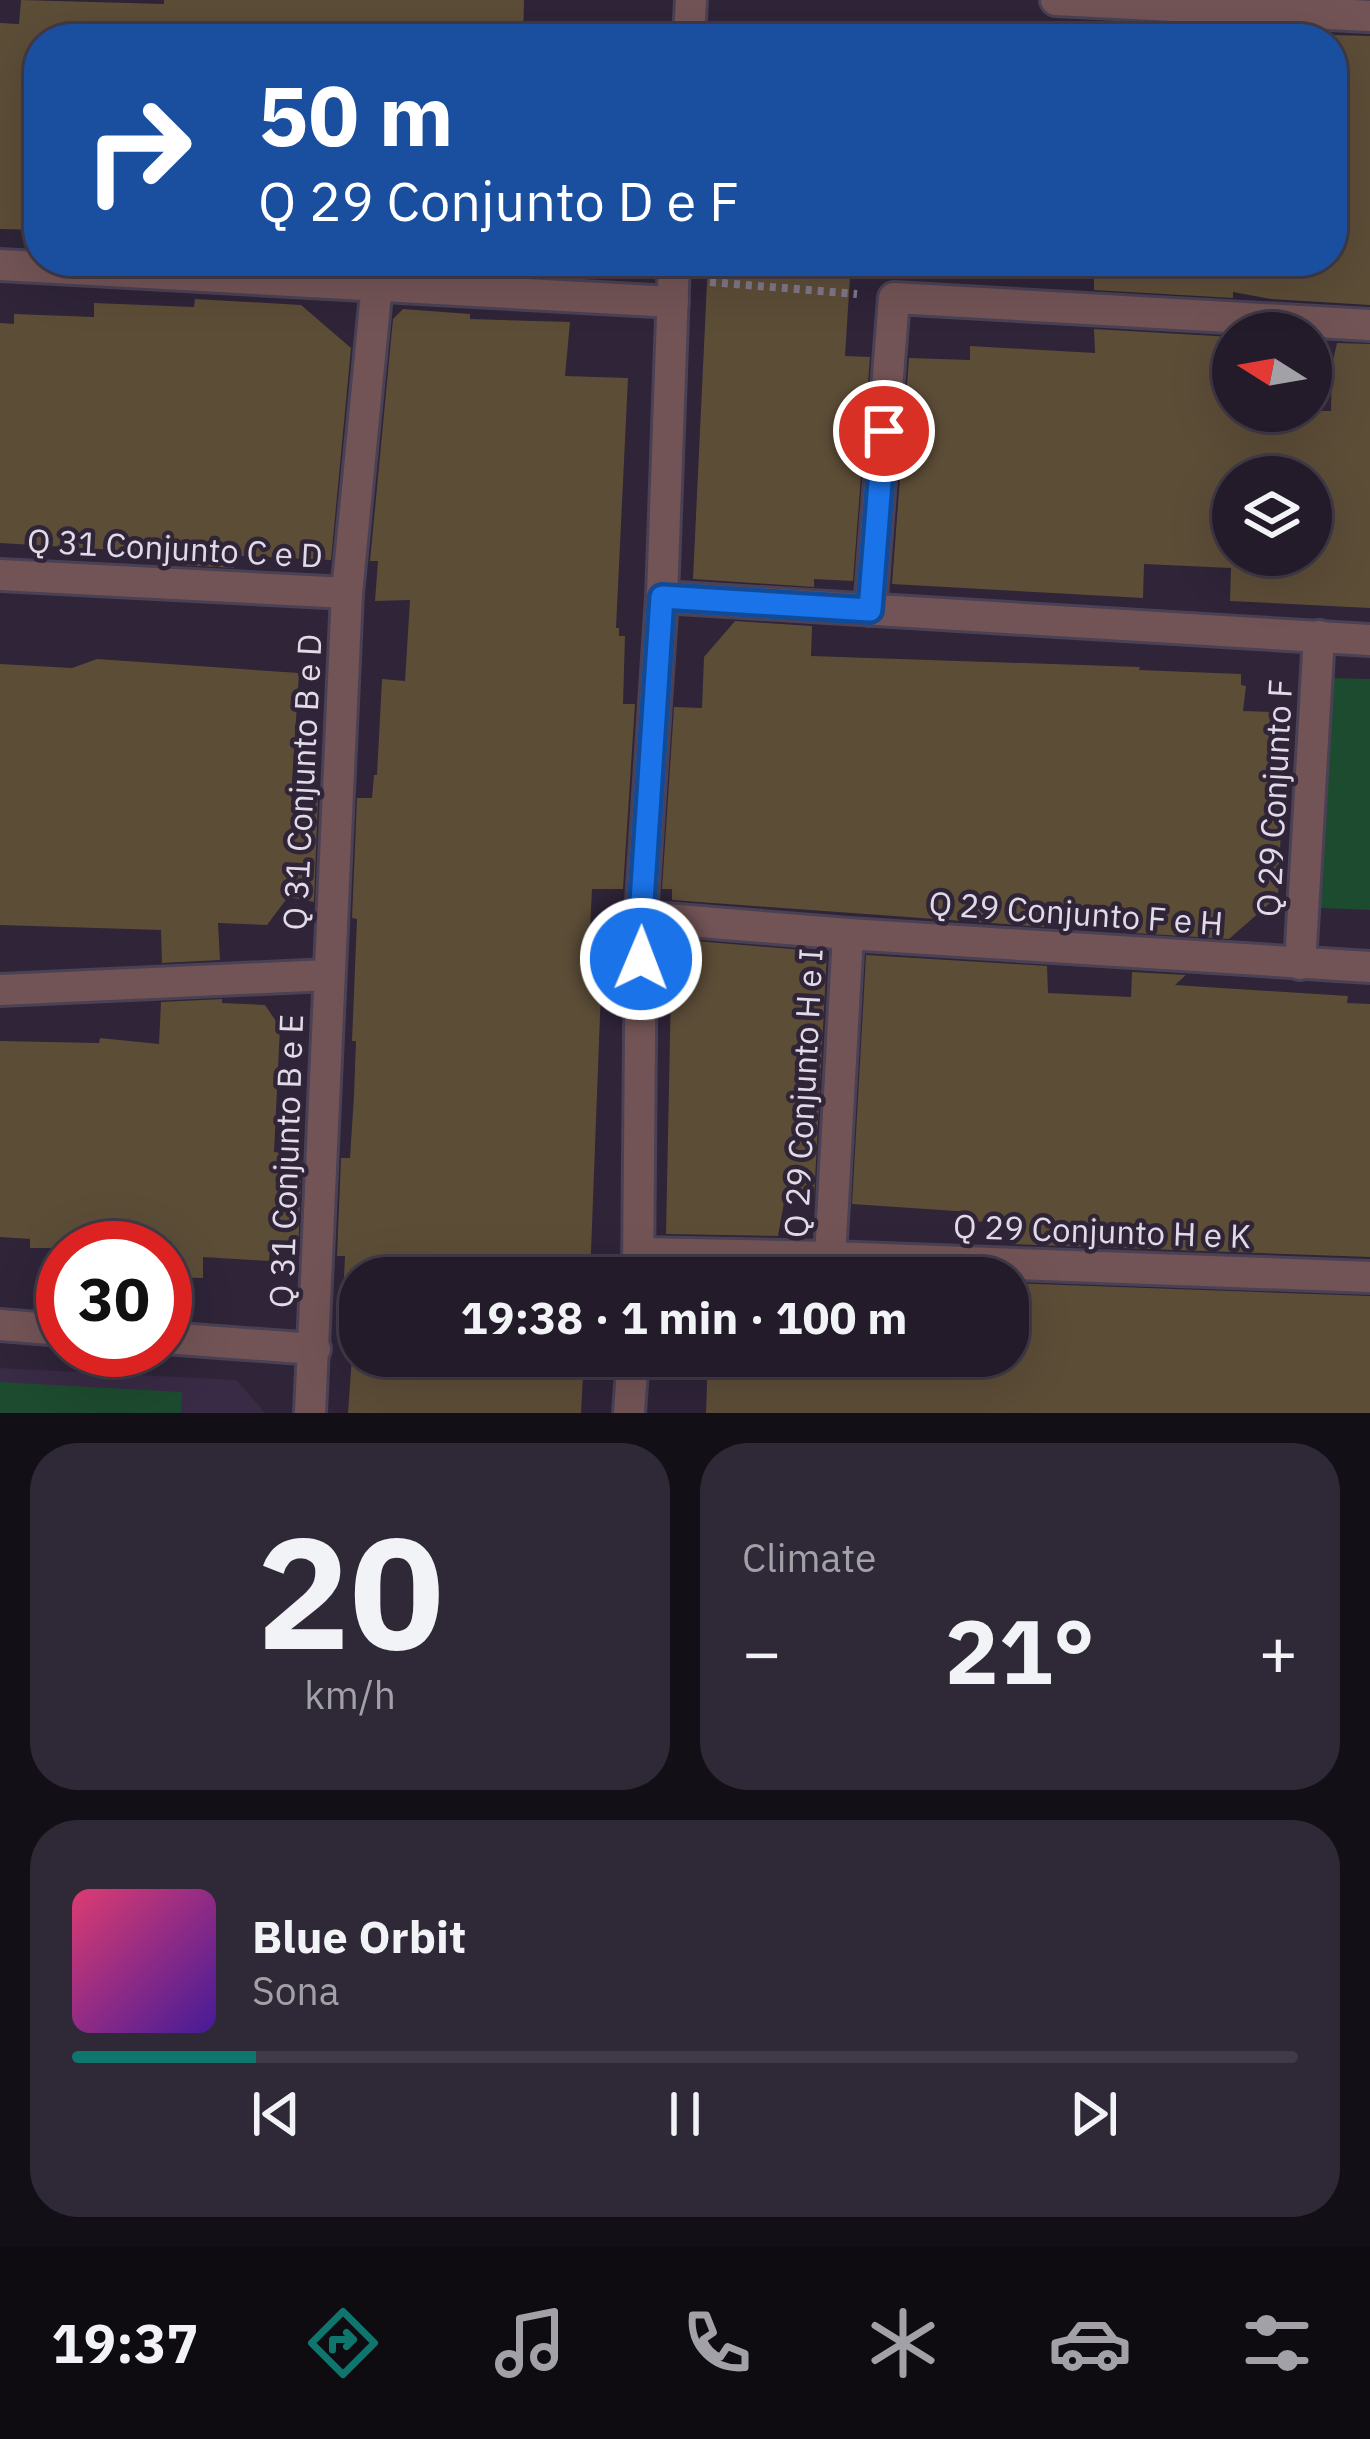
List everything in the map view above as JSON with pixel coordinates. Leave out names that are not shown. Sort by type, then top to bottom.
[{"type":"street","points":[[1056,0],[1370,16]]},
{"type":"street","points":[[209,276],[377,284],[674,280],[662,597],[641,917],[639,1257]]},
{"type":"street","name":"Q 31 Conjunto B e D","points":[[329,975],[346,593],[377,284]]},
{"type":"street","points":[[870,610],[894,298],[1370,325]]},
{"type":"street","name":"Q 31 Conjunto C e D","points":[[0,575],[346,593]]},
{"type":"street","points":[[662,597],[1370,640]]},
{"type":"street","name":"Q 29 Conjunto F","points":[[1300,964],[1319,637]]},
{"type":"street","name":"Q 29 Conjunto F e H","points":[[641,917],[1370,967]]},
{"type":"street","name":"Q 29 Conjunto H e I","points":[[830,1257],[848,934]]},
{"type":"street","points":[[0,990],[329,975]]},
{"type":"street","name":"Q 31 Conjunto B e E","points":[[310,1413],[329,975]]},
{"type":"street","name":"Q 29 Conjunto H e K","points":[[1029,1264],[1370,1277]]},
{"type":"street","points":[[0,1325],[36,1328]]},
{"type":"street","points":[[192,1340],[315,1349]]},
{"type":"street","points":[[629,1413],[632,1377]]},
{"type":"path","points":[[674,280],[894,298]]},
{"type":"shaded area","points":[[0,1368],[36,1370],[36,1377],[237,1380],[265,1413],[0,1413]]},
{"type":"green space","points":[[1329,678],[1370,679],[1370,910],[1319,908]]},
{"type":"green space","points":[[0,1382],[182,1392],[181,1413],[0,1413]]},
{"type":"building","points":[[21,0],[164,4],[164,0],[524,0],[523,24],[24,24],[24,230],[0,229],[0,23],[19,24]]},
{"type":"building","points":[[1347,35],[1370,36],[1370,305],[1233,292],[1233,298],[1094,290],[1094,276],[1347,276]]},
{"type":"building","points":[[707,276],[850,276],[845,356],[870,357],[853,581],[814,579],[814,587],[693,579]]},
{"type":"building","points":[[195,299],[301,305],[351,348],[331,560],[222,555],[234,568],[182,565],[183,554],[0,543],[0,323],[14,324],[14,314],[94,317],[94,303],[194,307]]},
{"type":"building","points":[[403,309],[470,314],[470,319],[570,322],[565,376],[628,378],[616,628],[619,636],[625,636],[623,704],[635,704],[623,889],[592,889],[587,989],[601,989],[591,1257],[337,1256],[341,1158],[350,1158],[354,1095],[357,919],[352,918],[357,798],[372,798],[377,775],[382,679],[405,681],[410,600],[375,601],[378,561],[370,561],[393,319]]},
{"type":"building","points":[[1094,329],[1212,336],[1212,432],[1332,432],[1332,365],[1337,343],[1370,344],[1370,608],[1230,601],[1231,576],[1332,576],[1332,456],[1212,456],[1212,567],[1144,564],[1143,598],[892,584],[909,358],[970,360],[970,346],[1095,353]]},
{"type":"building","points":[[735,621],[812,626],[811,656],[1241,674],[1241,685],[1246,686],[1243,711],[1273,712],[1271,737],[1285,738],[1278,896],[1229,939],[1134,933],[1135,922],[1044,917],[1044,927],[672,900],[672,889],[662,889],[674,707],[702,708],[704,657]]},
{"type":"building","points":[[97,659],[299,673],[291,798],[318,798],[314,902],[288,897],[267,925],[218,923],[220,960],[162,963],[161,930],[0,925],[0,664],[72,668]]},
{"type":"building","points":[[672,939],[827,952],[814,1200],[785,1197],[778,1236],[666,1234]]},
{"type":"building","points":[[866,955],[1047,966],[1048,993],[1131,997],[1132,972],[1186,975],[1175,985],[1348,996],[1347,1003],[1370,1004],[1370,1257],[1008,1244],[1008,1223],[968,1221],[970,1212],[852,1204]]},
{"type":"building","points":[[222,999],[222,1003],[265,1005],[280,1027],[274,1152],[302,1154],[298,1253],[270,1250],[269,1261],[203,1257],[203,1278],[192,1278],[192,1221],[36,1221],[36,1248],[30,1248],[30,1239],[0,1237],[0,1041],[99,1043],[100,1038],[159,1044],[161,1002]]},
{"type":"building","points":[[1029,1284],[1370,1296],[1370,1413],[706,1413],[707,1377],[1029,1377]]},
{"type":"building","points":[[351,1377],[583,1377],[581,1413],[348,1413]]},
{"type":"route","points":[[641,959],[662,597],[870,610],[884,431]]}]
